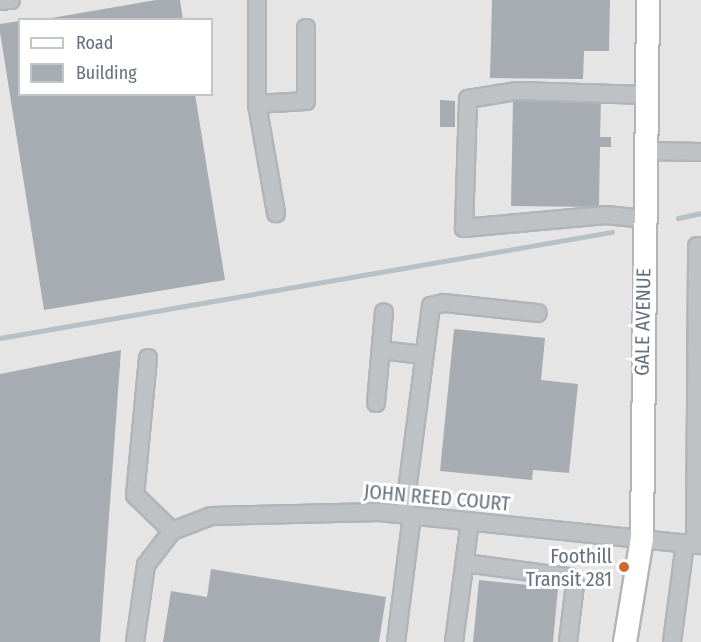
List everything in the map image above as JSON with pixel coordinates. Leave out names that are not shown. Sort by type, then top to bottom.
[{"type":"main road","name":"GALE AVENUE","points":[[625,642],[642,538],[648,0]]},
{"type":"street","points":[[0,1],[11,0]]},
{"type":"street","points":[[257,0],[257,104],[276,213]]},
{"type":"street","points":[[257,104],[306,101],[306,28]]},
{"type":"street","points":[[645,219],[606,215],[464,228],[468,99],[517,91],[647,95]]},
{"type":"street","points":[[646,151],[701,152]]},
{"type":"street","points":[[672,642],[694,544],[698,499],[697,246]]},
{"type":"street","points":[[396,642],[423,355],[431,306],[444,303],[537,313]]},
{"type":"street","points":[[376,403],[384,312]]},
{"type":"street","points":[[381,351],[423,355]]},
{"type":"street","points":[[135,642],[146,565],[172,531],[135,495],[148,358]]},
{"type":"street","name":"JOHN REED COURT","points":[[172,531],[211,516],[408,515],[694,544]]},
{"type":"street","points":[[453,642],[470,521]]},
{"type":"street","points":[[465,563],[569,577],[575,584],[568,642]]},
{"type":"shaded area","points":[[0,0],[701,0],[701,642],[0,642]]},
{"type":"building","points":[[156,0],[180,0],[183,18],[52,18]]},
{"type":"building","points":[[492,0],[610,0],[609,51],[584,51],[583,79],[490,78]]},
{"type":"building","points":[[18,21],[18,96],[195,96],[225,280],[44,310],[0,24]]},
{"type":"building","points":[[440,100],[455,101],[455,127],[440,127]]},
{"type":"building","points":[[513,100],[601,102],[600,137],[611,137],[611,147],[600,147],[599,207],[511,206]]},
{"type":"building","points":[[454,329],[545,338],[541,380],[578,384],[569,473],[533,470],[532,480],[440,471]]},
{"type":"building","points":[[121,350],[100,642],[0,642],[0,374]]},
{"type":"building","points":[[211,569],[386,597],[379,642],[163,642],[171,591],[207,597]]},
{"type":"building","points":[[479,580],[558,588],[553,642],[473,642]]},
{"type":"waterway","points":[[678,218],[701,213]]},
{"type":"waterway","points":[[0,338],[612,232]]},
{"type":"place","name":"Foothill Transit 281","points":[[624,567]]}]
